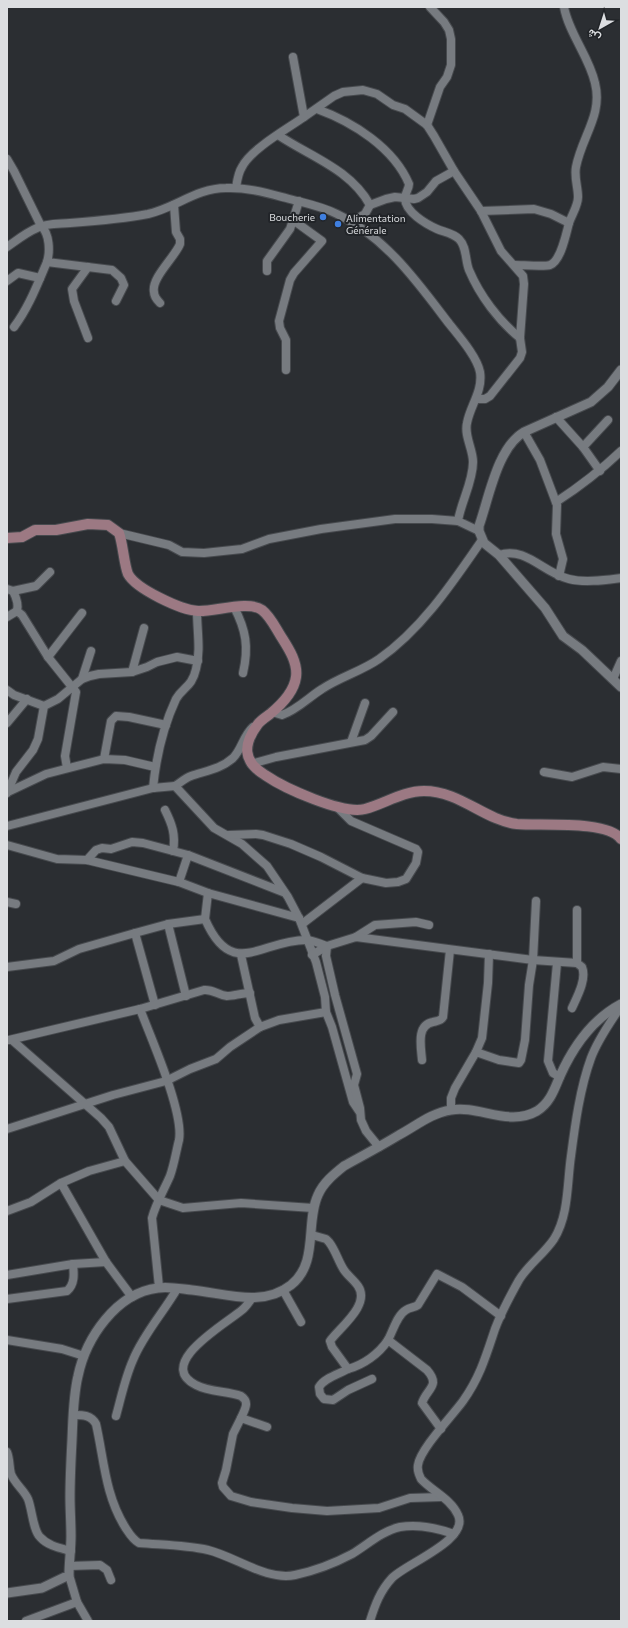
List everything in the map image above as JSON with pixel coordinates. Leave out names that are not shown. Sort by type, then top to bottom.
[{"type":"main road","points":[[7,538],[22,536],[35,530],[56,530],[88,524],[108,525],[119,532],[128,573],[134,582],[159,597],[197,611],[251,606],[261,609],[290,649],[296,675],[290,692],[272,712],[258,724],[248,742],[246,750],[251,764],[256,770],[274,781],[319,801],[337,807],[362,810],[400,796],[424,791],[440,793],[460,799],[503,821],[520,824],[593,827],[613,832],[621,839]]},
{"type":"street","points":[[427,125],[440,86],[447,77],[451,65],[451,39],[449,30],[444,22],[430,7]]},
{"type":"street","points":[[515,265],[549,265],[554,262],[561,248],[577,204],[575,176],[576,167],[598,104],[595,81],[568,22],[564,7]]},
{"type":"street","points":[[293,57],[304,117]]},
{"type":"street","points":[[236,188],[239,173],[245,162],[260,148],[317,109],[327,100],[343,92],[363,90],[377,94],[393,106],[405,109],[427,125],[454,171],[481,210],[502,251],[523,276],[524,284],[520,338],[522,348],[520,358],[490,396],[485,399],[476,399]]},
{"type":"street","points":[[317,109],[333,115],[383,146],[408,181],[410,187],[405,197],[406,205],[424,222],[436,229],[452,234],[460,240],[464,246],[469,270],[481,293],[506,326],[520,338]]},
{"type":"street","points":[[278,135],[350,179],[360,189],[370,205]]},
{"type":"street","points":[[7,159],[41,226],[46,230],[49,256],[25,312],[14,327]]},
{"type":"street","points":[[351,222],[365,214],[370,205],[386,199],[405,197],[414,199],[418,198],[436,182],[454,171]]},
{"type":"street","points":[[7,247],[41,226],[130,217],[154,212],[208,190],[221,188],[236,188],[263,192],[312,204],[337,214],[351,222],[367,232],[402,264],[478,365],[480,382],[476,399],[468,419],[466,432],[472,456],[472,471],[458,521]]},
{"type":"street","points":[[267,271],[267,261],[290,229],[299,201]]},
{"type":"street","points":[[160,303],[154,293],[155,285],[180,244],[180,239],[176,232],[174,205]]},
{"type":"street","points":[[481,210],[534,209],[551,214],[569,223]]},
{"type":"street","points":[[286,370],[286,337],[279,324],[290,280],[294,273],[322,241],[293,220]]},
{"type":"street","points":[[47,262],[112,270],[121,278],[124,285],[116,301]]},
{"type":"street","points":[[88,267],[72,289],[74,301],[88,338]]},
{"type":"street","points":[[7,281],[18,273],[40,278]]},
{"type":"street","points":[[621,370],[608,387],[591,402],[524,432],[516,438],[503,457],[479,526],[484,543],[499,555],[545,608],[563,636],[582,650],[621,687]]},
{"type":"street","points":[[556,417],[583,447],[600,471]]},
{"type":"street","points":[[583,447],[608,420]]},
{"type":"street","points":[[524,432],[540,460],[556,502],[556,534],[563,559],[559,576]]},
{"type":"street","points":[[556,502],[600,471],[621,451]]},
{"type":"street","points":[[119,532],[168,545],[182,552],[204,553],[242,549],[269,539],[395,519],[458,521],[481,535]]},
{"type":"street","points":[[272,712],[282,715],[290,712],[323,688],[379,659],[397,644],[436,604],[481,535]]},
{"type":"street","points":[[499,555],[508,552],[520,554],[559,576],[570,579],[587,580],[621,578]]},
{"type":"street","points":[[50,572],[36,586],[10,590],[18,601],[18,611],[48,657],[76,692],[65,756],[67,768]]},
{"type":"street","points":[[234,607],[245,631],[246,641],[243,673]]},
{"type":"street","points":[[7,617],[18,611]]},
{"type":"street","points":[[153,788],[155,768],[166,725],[178,696],[191,683],[198,661],[199,640],[197,611]]},
{"type":"street","points":[[48,657],[82,613]]},
{"type":"street","points":[[132,672],[144,628]]},
{"type":"street","points":[[82,679],[91,651]]},
{"type":"street","points":[[7,690],[14,695],[44,706],[58,699],[82,679],[99,674],[132,672],[157,662],[177,657],[198,661]]},
{"type":"street","points":[[613,680],[621,661]]},
{"type":"street","points":[[7,723],[27,699]]},
{"type":"street","points":[[351,742],[365,703]]},
{"type":"street","points":[[7,792],[16,772],[33,750],[38,739],[44,706]]},
{"type":"street","points":[[251,764],[365,740],[371,736],[393,712]]},
{"type":"street","points":[[104,759],[112,721],[116,716],[166,725]]},
{"type":"street","points":[[7,826],[153,788],[175,786],[189,777],[214,769],[226,763],[238,752],[252,727],[258,724]]},
{"type":"street","points":[[7,792],[46,774],[104,759],[125,760],[155,768]]},
{"type":"street","points":[[544,772],[572,778],[603,767],[621,770]]},
{"type":"street","points":[[175,786],[214,828],[229,835],[252,852],[267,866],[283,892],[288,897],[300,921],[316,962],[325,997],[326,1012],[332,1027],[353,1102],[360,1112]]},
{"type":"street","points":[[229,835],[256,834],[291,844],[321,856],[362,878],[386,883],[398,882],[406,879],[416,863],[418,852],[414,848],[351,821],[337,807]]},
{"type":"street","points":[[165,810],[173,826],[175,842],[173,851]]},
{"type":"street","points":[[87,860],[96,850],[102,848],[112,849],[132,842],[143,843],[188,855],[283,892]]},
{"type":"street","points":[[7,845],[57,859],[87,860],[179,882],[208,893],[300,921]]},
{"type":"street","points":[[179,882],[188,855]]},
{"type":"street","points":[[300,921],[362,878]]},
{"type":"street","points":[[208,893],[205,919],[215,939],[232,951],[241,955],[307,940],[327,946]]},
{"type":"street","points":[[476,1052],[499,1060],[519,1063],[521,1060],[525,1040],[529,985],[534,960],[536,901]]},
{"type":"street","points":[[7,902],[16,904]]},
{"type":"street","points":[[577,910],[577,963]]},
{"type":"street","points":[[7,967],[54,961],[79,949],[135,933],[168,924],[205,919]]},
{"type":"street","points":[[312,955],[327,946],[356,937],[375,925],[416,922],[429,925]]},
{"type":"street","points":[[168,924],[186,996]]},
{"type":"street","points":[[135,933],[155,1005]]},
{"type":"street","points":[[356,937],[557,963],[577,963],[582,967],[583,974],[572,1008]]},
{"type":"street","points":[[327,946],[326,956],[335,995],[357,1074],[354,1085],[360,1108],[361,1120],[366,1131],[378,1147]]},
{"type":"street","points":[[422,1060],[422,1028],[426,1024],[440,1021],[443,1017],[450,950]]},
{"type":"street","points":[[451,1110],[451,1098],[455,1088],[476,1052],[482,1038],[489,954]]},
{"type":"street","points":[[241,955],[255,1018],[260,1027]]},
{"type":"street","points":[[557,963],[548,1060],[553,1073],[560,1077]]},
{"type":"street","points":[[10,1040],[140,1009],[210,990],[220,995],[250,993]]},
{"type":"street","points":[[325,997],[335,995]]},
{"type":"street","points":[[88,1621],[77,1602],[69,1571],[71,1551],[70,1496],[74,1415],[78,1376],[84,1356],[95,1333],[105,1320],[114,1310],[132,1297],[159,1288],[191,1290],[238,1298],[252,1298],[270,1295],[292,1285],[301,1274],[309,1254],[312,1236],[313,1208],[320,1190],[333,1175],[344,1166],[432,1116],[458,1109],[510,1117],[520,1117],[538,1110],[552,1095],[583,1035],[608,1012],[621,1005]]},
{"type":"street","points":[[370,1621],[379,1594],[392,1578],[407,1566],[438,1549],[454,1534],[457,1528],[459,1516],[450,1504],[421,1479],[418,1474],[418,1464],[422,1455],[462,1402],[475,1382],[484,1363],[501,1316],[520,1278],[550,1244],[559,1230],[566,1205],[571,1155],[582,1094],[591,1059],[598,1042],[621,1005]]},
{"type":"street","points":[[140,1009],[173,1098],[179,1138],[171,1174],[154,1207],[152,1218],[159,1288]]},
{"type":"street","points":[[7,1129],[85,1104],[166,1081],[190,1069],[216,1059],[260,1027],[279,1020],[326,1012]]},
{"type":"street","points":[[10,1040],[101,1118],[108,1127],[125,1161],[158,1200],[183,1208],[241,1203],[313,1208]]},
{"type":"street","points":[[7,1211],[31,1202],[62,1183],[89,1172],[125,1161]]},
{"type":"street","points":[[62,1183],[106,1262],[132,1297]]},
{"type":"street","points":[[312,1236],[326,1239],[329,1242],[342,1268],[359,1287],[361,1293],[361,1299],[355,1311],[330,1341],[332,1347],[348,1369]]},
{"type":"street","points":[[7,1275],[73,1264],[106,1262]]},
{"type":"street","points":[[7,1299],[68,1290],[74,1280],[73,1264]]},
{"type":"street","points":[[372,1379],[348,1390],[333,1400],[324,1399],[319,1390],[321,1384],[332,1377],[361,1364],[374,1355],[388,1340],[402,1314],[407,1309],[415,1308],[418,1305],[437,1274],[462,1287],[501,1316]]},
{"type":"street","points":[[116,1416],[133,1359],[147,1334],[177,1289]]},
{"type":"street","points":[[283,1290],[301,1322]]},
{"type":"street","points":[[252,1298],[242,1310],[216,1328],[197,1345],[187,1359],[183,1370],[185,1378],[198,1386],[234,1394],[244,1398],[247,1404],[233,1434],[222,1483],[226,1491],[238,1499],[251,1502],[292,1508],[327,1510],[379,1508],[410,1498],[442,1497]]},
{"type":"street","points":[[7,1340],[62,1349],[84,1356]]},
{"type":"street","points":[[388,1340],[427,1370],[431,1375],[433,1381],[432,1386],[422,1403],[441,1429]]},
{"type":"street","points":[[74,1415],[92,1418],[96,1424],[106,1483],[115,1509],[129,1533],[139,1543],[176,1544],[209,1550],[270,1574],[285,1576],[309,1571],[338,1560],[399,1528],[414,1526],[442,1530],[454,1534]]},
{"type":"street","points":[[240,1418],[267,1427]]},
{"type":"street","points":[[7,1452],[11,1473],[27,1497],[32,1511],[36,1532],[39,1537],[55,1547],[71,1551]]},
{"type":"street","points":[[7,1592],[42,1588],[69,1571],[100,1566],[107,1570],[111,1580]]},
{"type":"street","points":[[26,1621],[77,1602]]},
{"type":"place","name":"Boucherie","points":[[323,217]]},
{"type":"place","name":"Alimentation Générale","points":[[338,224]]}]
